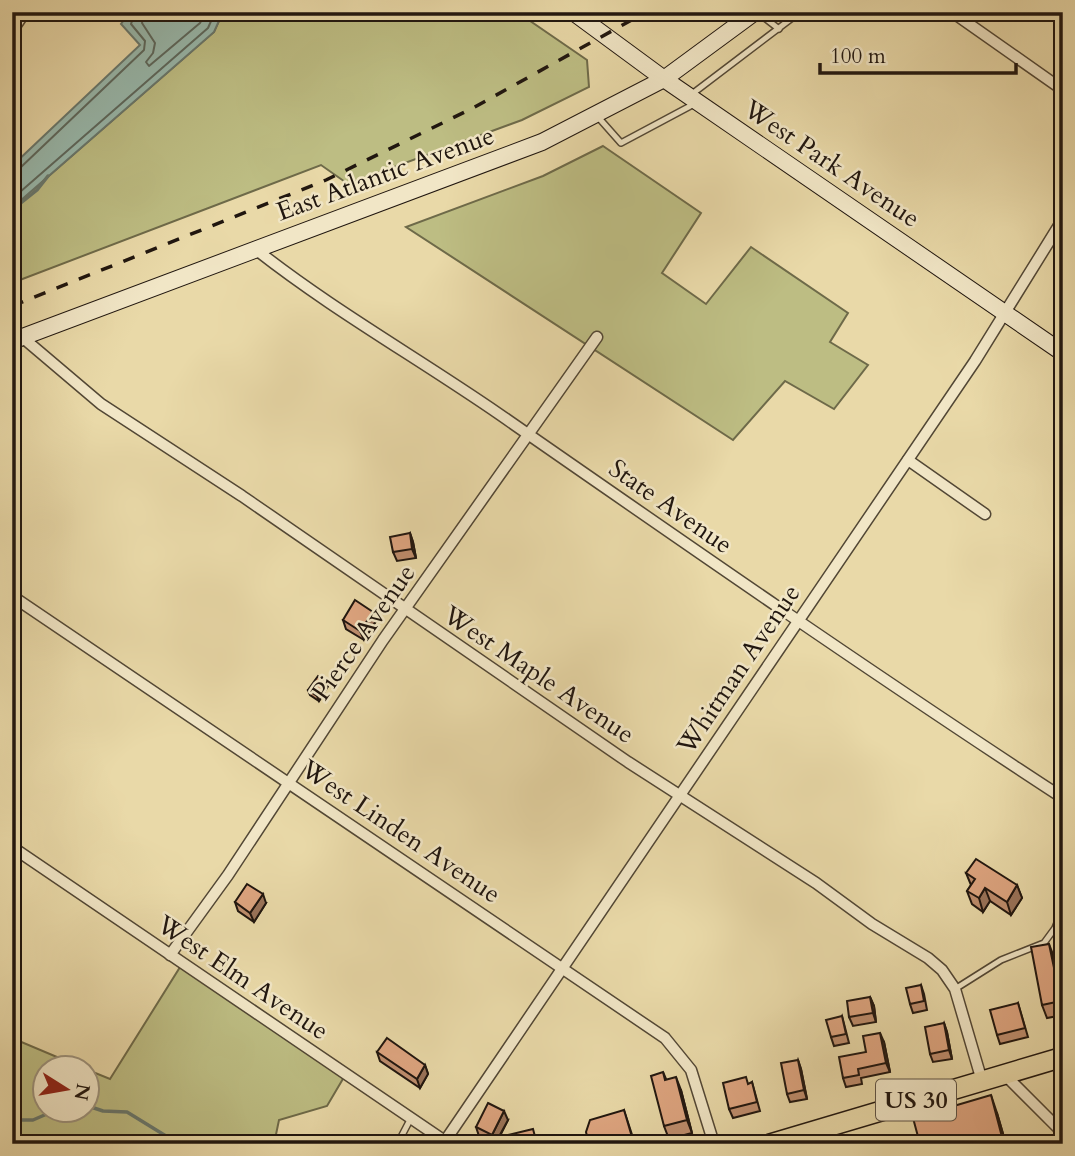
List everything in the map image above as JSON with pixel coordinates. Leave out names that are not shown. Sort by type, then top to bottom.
[{"type":"highway","name":"US 30","points":[[770,1144],[1063,1058]]},
{"type":"street","points":[[12,31],[25,12]]},
{"type":"street","name":"East Atlantic Avenue","points":[[17,339],[542,142],[597,116],[664,79],[756,12]]},
{"type":"street","points":[[951,12],[1063,90]]},
{"type":"street","name":"West Park Avenue","points":[[579,14],[664,79],[1063,353]]},
{"type":"street","name":"Whitman Avenue","points":[[447,1142],[908,460],[1063,219]]},
{"type":"street","name":"State Avenue","points":[[254,248],[284,271],[530,435],[797,622],[1063,799]]},
{"type":"street","name":"Pierce Avenue","points":[[170,955],[405,609],[597,337]]},
{"type":"street","name":"West Maple Avenue","points":[[17,339],[101,404],[242,496],[680,795],[816,883],[872,924],[928,958],[942,970],[955,989],[982,1081]]},
{"type":"street","points":[[908,460],[985,514]]},
{"type":"street","name":"West Linden Avenue","points":[[12,596],[563,967],[675,1047],[691,1070],[714,1144]]},
{"type":"street","name":"West Elm Avenue","points":[[12,847],[447,1142]]},
{"type":"street","points":[[1004,1074],[1063,1133]]},
{"type":"lane","points":[[756,12],[779,29]]},
{"type":"lane","points":[[597,116],[621,143],[694,99],[800,12]]},
{"type":"lane","points":[[955,989],[1001,960],[1044,943],[1055,928],[1063,908]]},
{"type":"lane","points":[[383,1144],[400,1139],[411,1118]]},
{"type":"green space","points":[[223,12],[517,12],[587,60],[589,87],[522,120],[348,184],[321,165],[12,283],[12,208],[214,32]]},
{"type":"green space","points":[[603,146],[701,213],[662,273],[706,304],[751,247],[848,313],[830,342],[868,365],[834,409],[785,381],[733,440],[406,227],[543,176]]},
{"type":"green space","points":[[182,964],[347,1072],[327,1106],[279,1120],[274,1144],[12,1144],[12,1038],[50,1054],[32,1054],[32,1124],[102,1124],[102,1076],[110,1079]]},
{"type":"water","points":[[130,12],[223,12],[214,32],[12,208],[12,166],[140,45],[121,24]]},
{"type":"building","points":[[410,533],[412,549],[393,552],[390,537]]},
{"type":"building","points":[[355,600],[373,612],[360,631],[343,620]]},
{"type":"building","points":[[318,676],[327,682],[317,696],[308,690]]},
{"type":"building","points":[[976,859],[1017,885],[1007,902],[985,888],[979,898],[967,891],[975,879],[966,873]]},
{"type":"building","points":[[247,884],[263,894],[250,913],[235,902]]},
{"type":"building","points":[[1049,944],[1061,1001],[1042,1005],[1031,947]]},
{"type":"building","points":[[921,985],[924,1001],[910,1004],[906,988]]},
{"type":"building","points":[[870,997],[873,1013],[849,1017],[847,1001]]},
{"type":"building","points":[[1018,1003],[1025,1028],[997,1035],[990,1010]]},
{"type":"building","points":[[842,1016],[846,1034],[831,1037],[826,1020]]},
{"type":"building","points":[[944,1023],[949,1050],[930,1054],[925,1027]]},
{"type":"building","points":[[880,1033],[886,1063],[858,1069],[859,1075],[843,1078],[839,1057],[866,1052],[863,1036]]},
{"type":"building","points":[[387,1038],[425,1065],[417,1079],[377,1052]]},
{"type":"building","points":[[798,1060],[804,1090],[787,1094],[781,1063]]},
{"type":"building","points":[[663,1072],[665,1080],[676,1077],[687,1120],[664,1126],[651,1076]]},
{"type":"building","points":[[746,1077],[748,1084],[752,1082],[757,1102],[729,1109],[723,1083]]},
{"type":"building","points":[[991,1095],[1002,1137],[983,1144],[920,1144],[913,1118]]},
{"type":"building","points":[[488,1103],[504,1111],[492,1135],[476,1127]]},
{"type":"building","points":[[624,1110],[632,1137],[608,1144],[589,1144],[586,1132],[590,1120]]},
{"type":"building","points":[[533,1129],[537,1144],[511,1144],[508,1135]]},
{"type":"waterway","points":[[12,210],[37,190],[48,176]]},
{"type":"waterway","points":[[102,1111],[127,1112],[179,1144]]},
{"type":"waterway","points":[[12,1120],[32,1120]]},
{"type":"railway","points":[[12,306],[326,180],[473,108],[646,12]]}]
